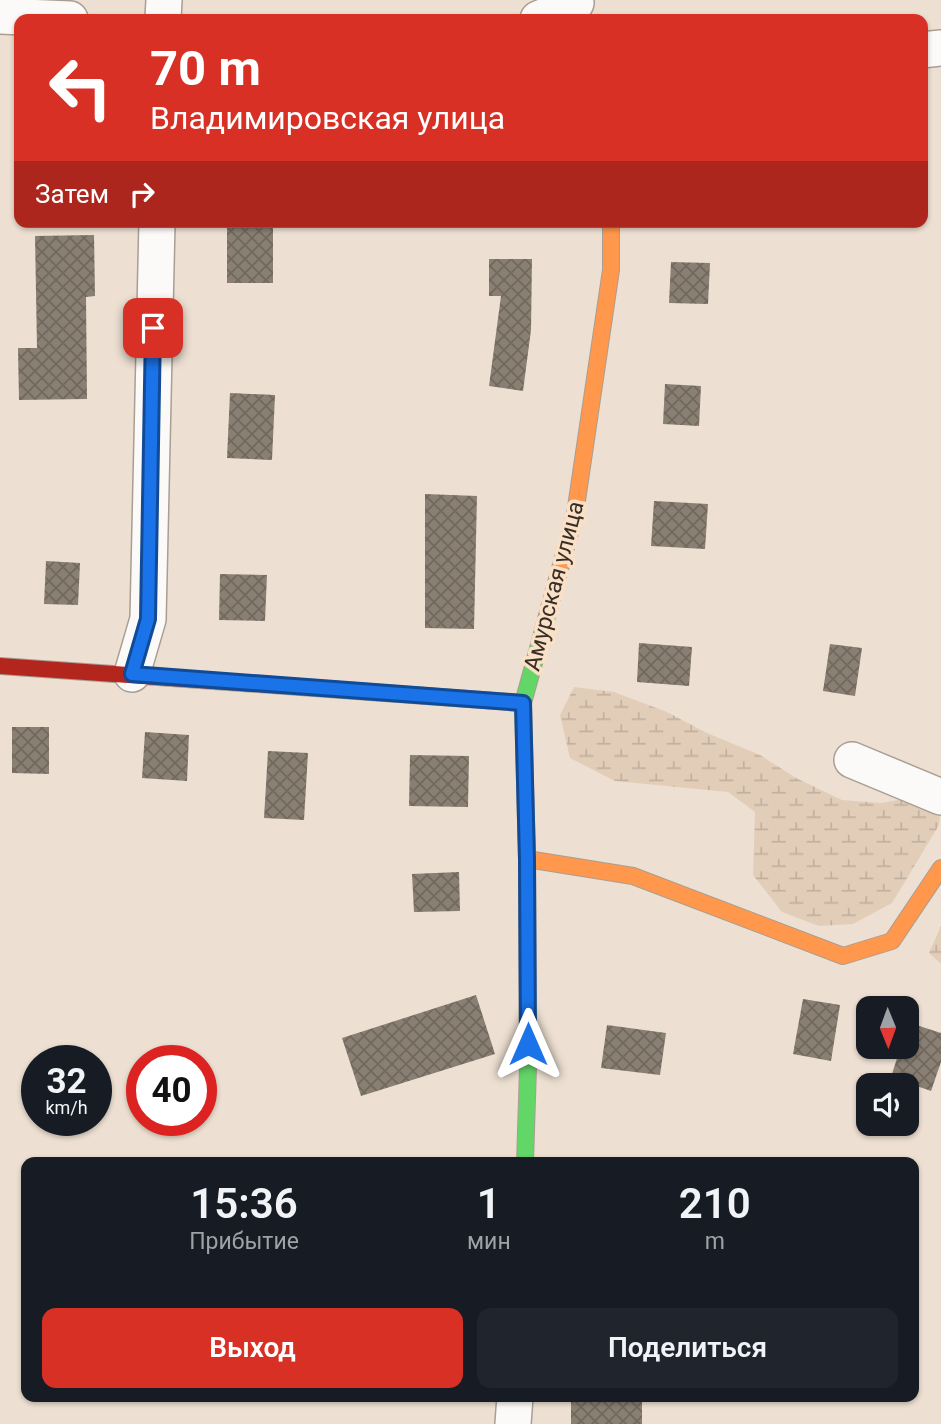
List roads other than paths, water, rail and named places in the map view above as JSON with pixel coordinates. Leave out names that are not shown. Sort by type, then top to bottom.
[{"type":"street","points":[[558,14],[581,8]]},
{"type":"street","points":[[132,674],[148,619],[157,228]]},
{"type":"street","name":"Амурская улица","points":[[525,1157],[528,1068],[523,703],[575,514],[611,270],[611,228]]},
{"type":"street","points":[[0,666],[523,703]]},
{"type":"street","points":[[852,760],[941,797]]},
{"type":"street","points":[[527,859],[633,876],[843,956],[892,941],[941,868]]},
{"type":"street","points":[[513,1424],[515,1402]]}]
